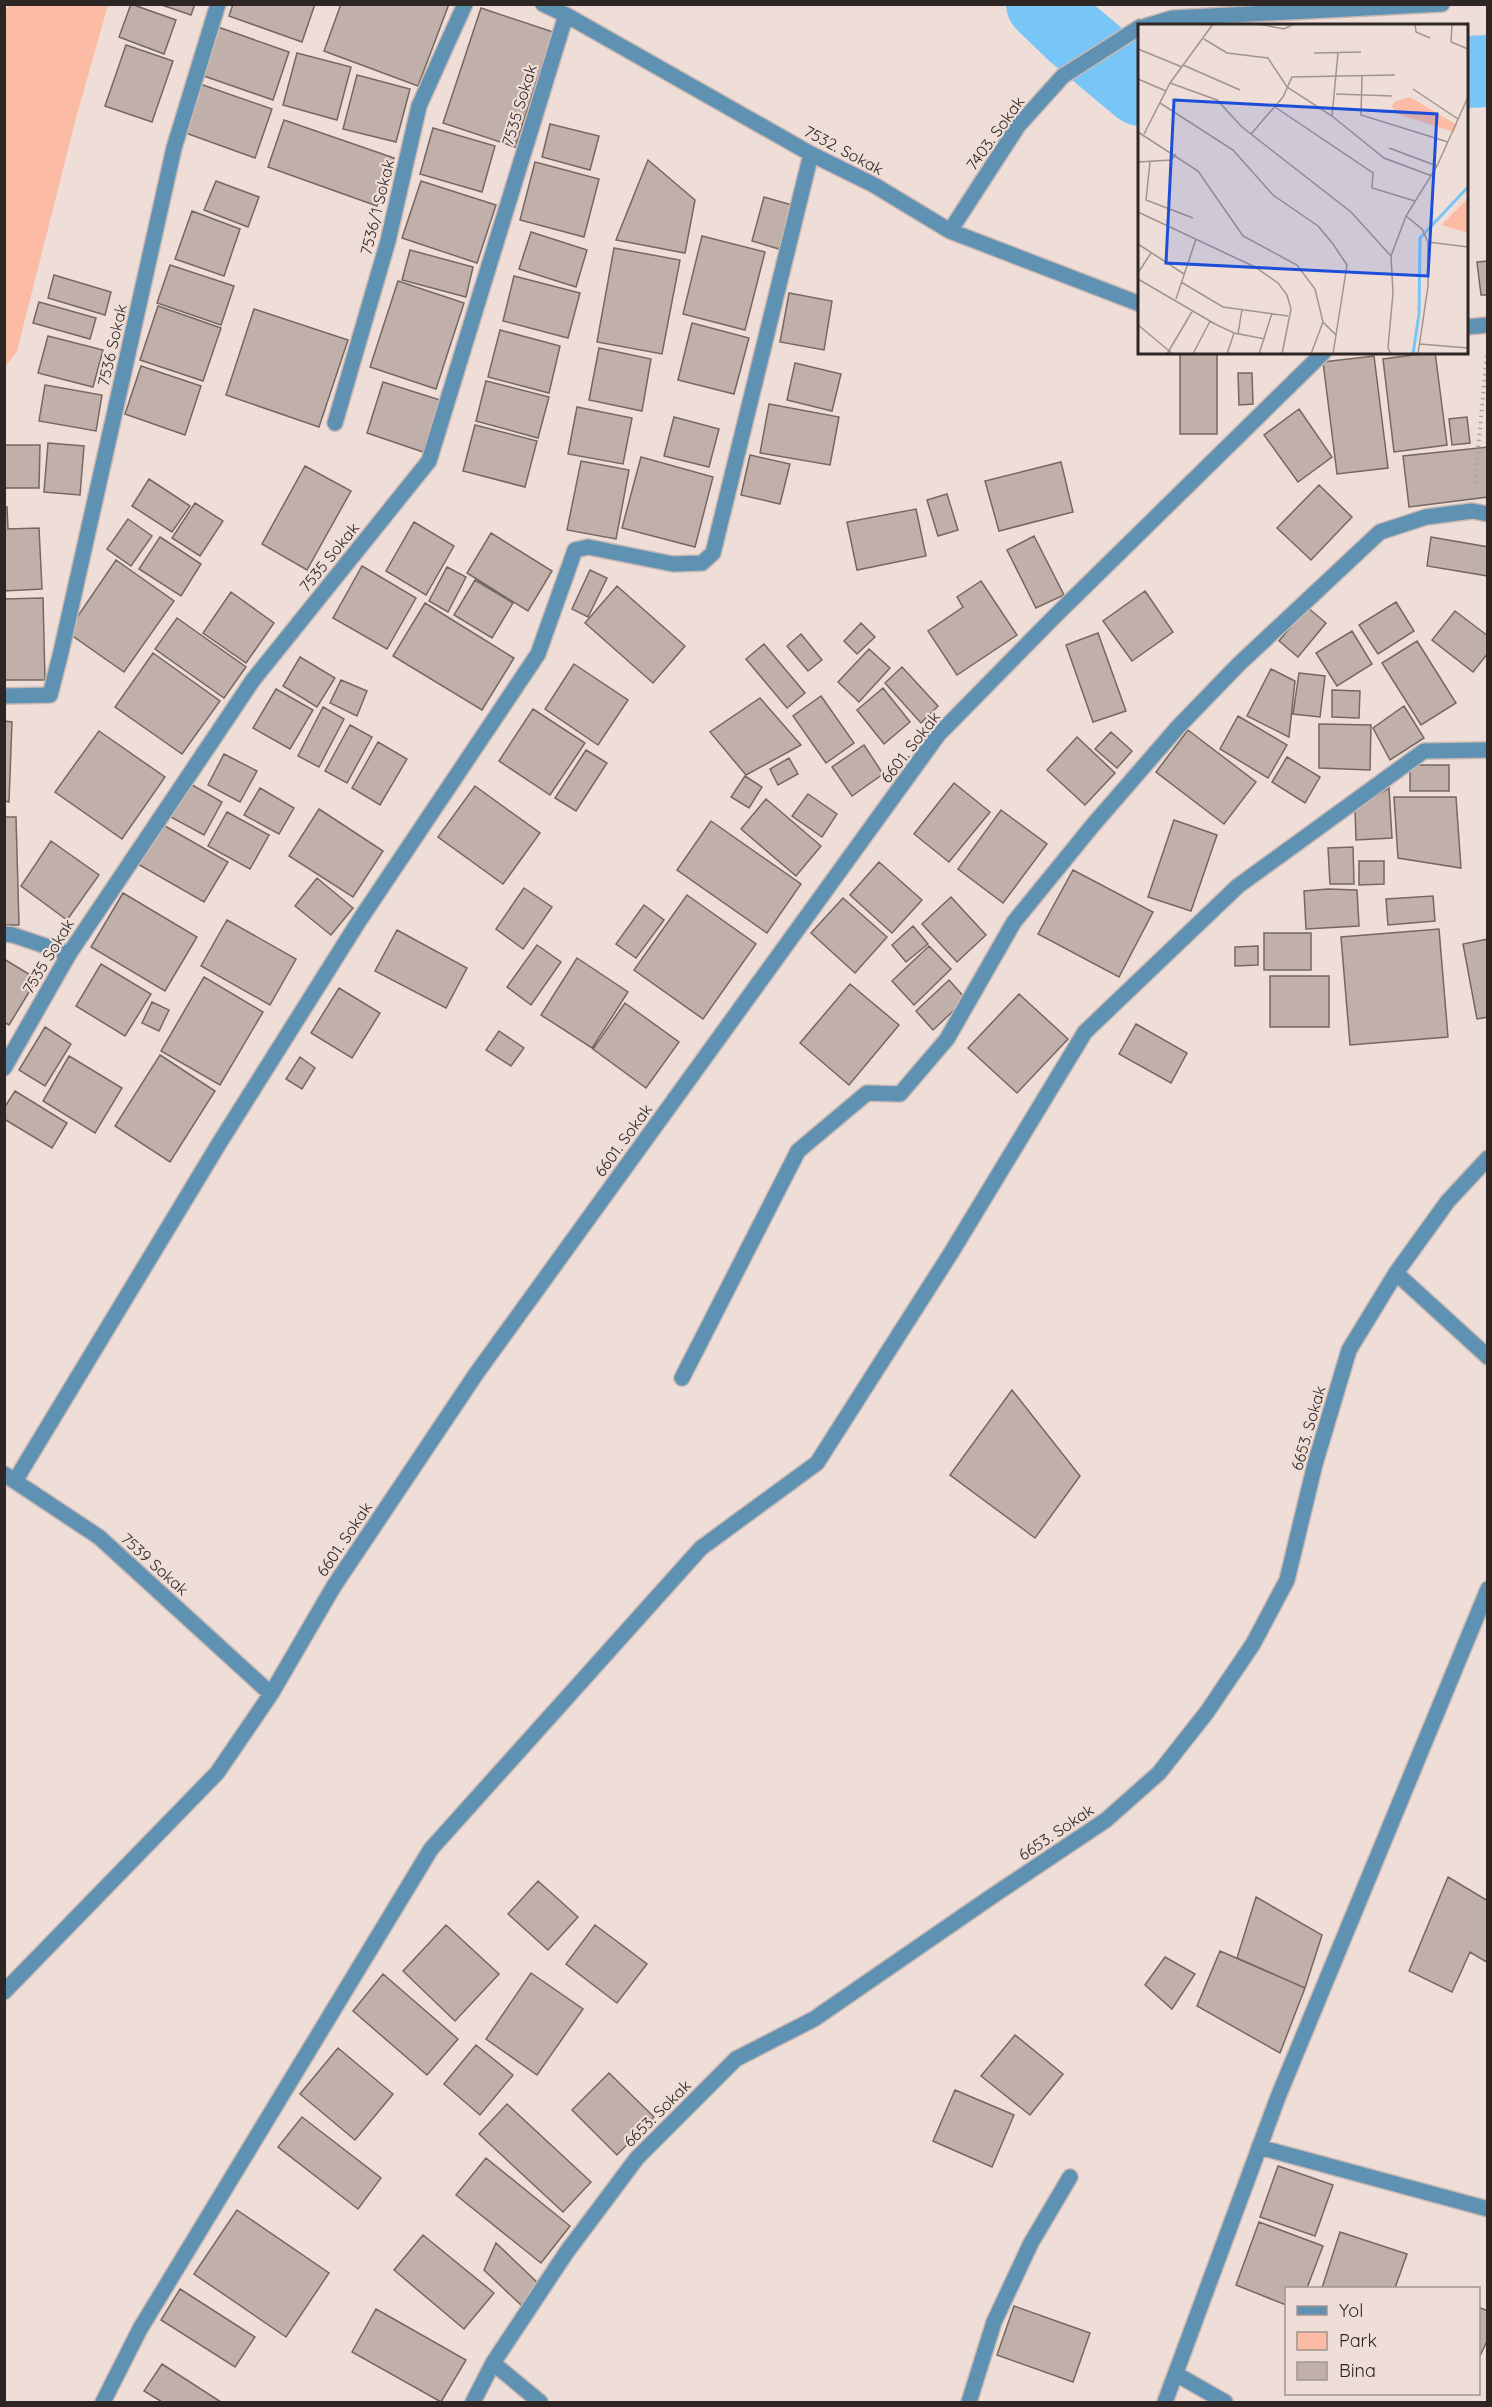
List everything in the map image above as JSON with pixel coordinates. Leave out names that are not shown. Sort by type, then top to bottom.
[{"type":"street","name":"7536 Sokak","points":[[4,696],[50,695],[62,652],[174,148],[218,4]]},
{"type":"street","name":"7536/1 Sokak","points":[[335,423],[388,241],[420,106],[465,4]]},
{"type":"street","name":"7532. Sokak","points":[[543,4],[811,154],[874,185],[950,231],[1138,303]]},
{"type":"street","name":"7403. Sokak","points":[[1147,24],[1174,11],[1442,4]]},
{"type":"street","name":"7535 Sokak","points":[[4,1068],[69,954],[253,681],[429,461],[566,15]]},
{"type":"street","name":"7403. Sokak","points":[[950,231],[1018,126],[1063,76],[1138,29]]},
{"type":"street","points":[[10,1478],[346,941],[538,654],[574,550],[588,547],[673,564],[702,563],[712,553],[811,154]]},
{"type":"street","points":[[1468,327],[1488,325]]},
{"type":"street","name":"6601. Sokak","points":[[4,1992],[217,1773],[271,1694],[334,1586],[477,1374],[938,735],[1053,618],[1322,354]]},
{"type":"street","points":[[682,1378],[798,1151],[867,1093],[900,1094],[947,1039],[1014,922],[1093,825],[1178,727],[1239,664],[1380,532],[1426,517],[1472,511],[1488,514]]},
{"type":"street","points":[[103,2403],[140,2329],[431,1849],[701,1548],[817,1463],[951,1253],[1085,1032],[1238,886],[1424,751],[1488,750]]},
{"type":"street","points":[[4,934],[69,954]]},
{"type":"street","name":"6653. Sokak","points":[[473,2403],[493,2363],[566,2253],[637,2158],[736,2060],[814,2019],[1106,1820],[1159,1773],[1207,1712],[1246,1654],[1287,1580],[1315,1464],[1349,1350],[1396,1273],[1448,1201],[1488,1158]]},
{"type":"street","points":[[1396,1273],[1488,1357]]},
{"type":"street","name":"7539 Sokak","points":[[10,1478],[99,1537],[271,1694]]},
{"type":"street","points":[[1165,2403],[1278,2097],[1488,1589]]},
{"type":"street","points":[[1259,2147],[1488,2209]]},
{"type":"street","points":[[969,2403],[994,2322],[1031,2243],[1070,2177]]},
{"type":"street","points":[[493,2363],[540,2403]]},
{"type":"street","points":[[1176,2374],[1225,2403]]},
{"type":"path","points":[[1472,511],[1488,344]]},
{"type":"green space","points":[[9,5],[108,5],[76,118],[17,351],[5,367],[4,14]]},
{"type":"building","points":[[131,4],[176,20],[164,54],[119,37]]},
{"type":"building","points":[[159,4],[195,4],[191,15]]},
{"type":"building","points":[[233,4],[315,4],[302,42],[229,16]]},
{"type":"building","points":[[341,4],[449,4],[418,86],[324,51]]},
{"type":"building","points":[[481,8],[553,32],[515,147],[443,123]]},
{"type":"building","points":[[218,27],[289,52],[273,100],[201,75]]},
{"type":"building","points":[[126,45],[173,61],[152,122],[105,106]]},
{"type":"building","points":[[297,53],[351,67],[337,120],[283,105]]},
{"type":"building","points":[[357,75],[410,89],[396,142],[343,129]]},
{"type":"building","points":[[200,84],[272,109],[255,158],[183,132]]},
{"type":"building","points":[[284,120],[394,158],[377,206],[268,167]]},
{"type":"building","points":[[550,124],[599,136],[590,170],[542,157]]},
{"type":"building","points":[[433,128],[495,146],[482,192],[420,174]]},
{"type":"building","points":[[648,160],[695,200],[685,253],[616,240]]},
{"type":"building","points":[[535,162],[599,179],[584,237],[520,220]]},
{"type":"building","points":[[216,181],[259,197],[248,227],[204,210]]},
{"type":"building","points":[[421,181],[496,205],[477,263],[402,238]]},
{"type":"building","points":[[764,197],[792,205],[779,249],[752,241]]},
{"type":"building","points":[[192,211],[240,229],[224,276],[175,259]]},
{"type":"building","points":[[531,232],[587,250],[576,287],[519,269]]},
{"type":"building","points":[[702,236],[765,252],[745,330],[683,314]]},
{"type":"building","points":[[614,248],[680,260],[662,354],[597,342]]},
{"type":"building","points":[[410,250],[473,267],[466,297],[402,280]]},
{"type":"building","points":[[1488,261],[1488,295],[1481,295],[1477,262]]},
{"type":"building","points":[[170,265],[234,286],[221,325],[157,303]]},
{"type":"building","points":[[54,275],[111,292],[105,315],[48,298]]},
{"type":"building","points":[[514,276],[580,293],[568,338],[503,321]]},
{"type":"building","points":[[398,281],[464,303],[436,389],[370,367]]},
{"type":"building","points":[[789,293],[832,301],[824,350],[780,342]]},
{"type":"building","points":[[39,302],[96,318],[90,339],[33,323]]},
{"type":"building","points":[[158,306],[221,328],[203,381],[140,360]]},
{"type":"building","points":[[254,309],[348,340],[319,427],[226,395]]},
{"type":"building","points":[[692,323],[749,338],[734,394],[678,380]]},
{"type":"building","points":[[500,330],[560,346],[549,393],[488,377]]},
{"type":"building","points":[[48,336],[103,350],[93,387],[38,373]]},
{"type":"building","points":[[599,348],[651,359],[642,411],[589,400]]},
{"type":"building","points":[[1180,354],[1217,354],[1217,434],[1180,434]]},
{"type":"building","points":[[1435,354],[1447,445],[1394,452],[1383,359]]},
{"type":"building","points":[[1374,356],[1388,468],[1337,474],[1323,362]]},
{"type":"building","points":[[795,363],[841,374],[832,411],[787,400]]},
{"type":"building","points":[[141,366],[201,386],[185,435],[125,414]]},
{"type":"building","points":[[1238,373],[1252,373],[1253,404],[1239,405]]},
{"type":"building","points":[[486,381],[549,397],[538,438],[476,421]]},
{"type":"building","points":[[383,382],[440,400],[423,452],[367,433]]},
{"type":"building","points":[[45,385],[102,395],[96,431],[39,421]]},
{"type":"building","points":[[769,404],[839,417],[830,465],[760,453]]},
{"type":"building","points":[[577,407],[632,418],[623,464],[568,454]]},
{"type":"building","points":[[1299,409],[1332,457],[1298,482],[1264,435]]},
{"type":"building","points":[[674,417],[719,429],[709,467],[664,456]]},
{"type":"building","points":[[1467,417],[1470,443],[1452,445],[1449,419]]},
{"type":"building","points":[[475,425],[537,441],[525,487],[463,471]]},
{"type":"building","points":[[48,443],[84,446],[80,495],[44,492]]},
{"type":"building","points":[[4,445],[40,445],[39,488],[4,488]]},
{"type":"building","points":[[1488,447],[1488,497],[1409,507],[1403,456]]},
{"type":"building","points":[[750,455],[790,464],[780,504],[741,495]]},
{"type":"building","points":[[641,457],[713,477],[695,547],[622,528]]},
{"type":"building","points":[[581,461],[629,470],[616,539],[567,530]]},
{"type":"building","points":[[1061,462],[1073,512],[999,531],[985,481]]},
{"type":"building","points":[[305,466],[351,491],[307,570],[262,544]]},
{"type":"building","points":[[149,479],[190,506],[172,532],[132,506]]},
{"type":"building","points":[[1319,485],[1352,517],[1311,560],[1277,528]]},
{"type":"building","points":[[947,494],[958,530],[938,536],[927,500]]},
{"type":"building","points":[[195,503],[223,521],[200,556],[172,538]]},
{"type":"building","points":[[4,507],[7,507],[8,529],[39,528],[42,589],[4,591]]},
{"type":"building","points":[[916,509],[926,556],[857,570],[847,522]]},
{"type":"building","points":[[128,519],[152,536],[131,566],[107,549]]},
{"type":"building","points":[[414,522],[454,546],[426,595],[386,571]]},
{"type":"building","points":[[491,533],[552,571],[528,611],[467,573]]},
{"type":"building","points":[[1034,536],[1064,595],[1036,608],[1007,550]]},
{"type":"building","points":[[160,537],[201,564],[181,596],[139,569]]},
{"type":"building","points":[[1431,537],[1488,547],[1488,576],[1427,566]]},
{"type":"building","points":[[116,560],[174,601],[124,672],[67,632]]},
{"type":"building","points":[[362,566],[416,598],[387,649],[333,618]]},
{"type":"building","points":[[447,567],[466,577],[448,612],[429,601]]},
{"type":"building","points":[[590,570],[607,578],[588,617],[572,609]]},
{"type":"building","points":[[475,580],[513,603],[492,638],[454,615]]},
{"type":"building","points":[[981,581],[1017,635],[957,675],[928,631],[963,607],[957,597]]},
{"type":"building","points":[[617,586],[685,646],[653,683],[585,623]]},
{"type":"building","points":[[1145,591],[1173,632],[1132,661],[1103,621]]},
{"type":"building","points":[[231,592],[274,623],[246,663],[203,633]]},
{"type":"building","points":[[43,598],[45,680],[4,680],[4,599]]},
{"type":"building","points":[[1396,602],[1414,631],[1378,654],[1359,625]]},
{"type":"building","points":[[425,603],[514,658],[482,710],[393,656]]},
{"type":"building","points":[[1307,607],[1326,623],[1298,657],[1279,641]]},
{"type":"building","points":[[1455,611],[1488,636],[1488,653],[1473,672],[1432,640]]},
{"type":"building","points":[[177,618],[246,667],[224,698],[155,649]]},
{"type":"building","points":[[861,623],[875,637],[857,654],[844,641]]},
{"type":"building","points":[[1352,631],[1372,664],[1337,686],[1316,653]]},
{"type":"building","points":[[1098,633],[1126,711],[1093,722],[1066,645]]},
{"type":"building","points":[[801,634],[822,660],[808,671],[787,646]]},
{"type":"building","points":[[1417,641],[1456,703],[1421,725],[1382,663]]},
{"type":"building","points":[[764,644],[805,693],[787,708],[746,659]]},
{"type":"building","points":[[869,649],[890,668],[859,702],[838,682]]},
{"type":"building","points":[[153,653],[220,701],[182,754],[115,707]]},
{"type":"building","points":[[300,657],[335,678],[317,707],[283,686]]},
{"type":"building","points":[[574,664],[628,700],[598,745],[545,709]]},
{"type":"building","points":[[902,667],[938,706],[921,723],[885,683]]},
{"type":"building","points":[[1271,669],[1295,681],[1289,737],[1247,716]]},
{"type":"building","points":[[1299,673],[1325,676],[1320,717],[1293,714]]},
{"type":"building","points":[[341,680],[367,691],[357,716],[330,703]]},
{"type":"building","points":[[883,688],[910,722],[884,744],[857,710]]},
{"type":"building","points":[[276,689],[313,710],[290,749],[253,728]]},
{"type":"building","points":[[1332,690],[1360,691],[1359,718],[1332,717]]},
{"type":"building","points":[[821,696],[854,743],[826,763],[793,716]]},
{"type":"building","points":[[760,698],[801,745],[746,775],[710,732]]},
{"type":"building","points":[[1404,706],[1424,738],[1390,760],[1373,728]]},
{"type":"building","points":[[323,707],[344,719],[319,767],[298,756]]},
{"type":"building","points":[[533,709],[585,743],[550,795],[499,761]]},
{"type":"building","points":[[1238,716],[1287,745],[1268,778],[1220,749]]},
{"type":"building","points":[[4,721],[12,722],[9,802],[4,801]]},
{"type":"building","points":[[1319,724],[1371,725],[1370,770],[1319,768]]},
{"type":"building","points":[[350,725],[372,737],[347,783],[325,771]]},
{"type":"building","points":[[1188,730],[1256,782],[1224,824],[1156,772]]},
{"type":"building","points":[[99,731],[165,777],[122,839],[55,792]]},
{"type":"building","points":[[1111,732],[1132,751],[1117,768],[1095,749]]},
{"type":"building","points":[[1077,737],[1115,773],[1085,805],[1047,770]]},
{"type":"building","points":[[378,742],[407,759],[380,805],[352,788]]},
{"type":"building","points":[[864,745],[883,774],[852,796],[832,767]]},
{"type":"building","points":[[586,750],[607,763],[576,811],[555,798]]},
{"type":"building","points":[[224,754],[257,771],[240,802],[208,785]]},
{"type":"building","points":[[1287,757],[1320,777],[1305,803],[1272,782]]},
{"type":"building","points":[[789,758],[798,774],[778,785],[770,769]]},
{"type":"building","points":[[1410,765],[1449,765],[1449,791],[1410,791]]},
{"type":"building","points":[[745,776],[762,787],[749,808],[731,797]]},
{"type":"building","points":[[187,782],[222,802],[204,835],[169,816]]},
{"type":"building","points":[[954,783],[990,812],[949,862],[914,834]]},
{"type":"building","points":[[475,786],[540,833],[503,884],[438,837]]},
{"type":"building","points":[[260,788],[294,808],[279,834],[244,815]]},
{"type":"building","points":[[1389,788],[1392,838],[1356,840],[1355,808]]},
{"type":"building","points":[[808,794],[837,814],[822,837],[792,816]]},
{"type":"building","points":[[1394,797],[1456,797],[1461,868],[1398,858]]},
{"type":"building","points":[[766,799],[821,846],[796,876],[741,829]]},
{"type":"building","points":[[319,809],[383,851],[353,897],[289,856]]},
{"type":"building","points":[[1001,810],[1047,844],[1003,903],[958,869]]},
{"type":"building","points":[[227,812],[269,835],[250,869],[208,846]]},
{"type":"building","points":[[4,817],[16,817],[19,925],[4,925]]},
{"type":"building","points":[[1174,820],[1217,835],[1191,911],[1148,897]]},
{"type":"building","points":[[711,821],[801,884],[767,933],[677,870]]},
{"type":"building","points":[[158,822],[228,862],[204,902],[136,863]]},
{"type":"building","points":[[51,841],[99,875],[67,920],[21,886]]},
{"type":"building","points":[[1353,847],[1354,884],[1330,884],[1328,848]]},
{"type":"building","points":[[1359,861],[1384,861],[1384,884],[1359,885]]},
{"type":"building","points":[[879,862],[922,900],[892,933],[850,895]]},
{"type":"building","points":[[1073,870],[1153,912],[1119,977],[1038,934]]},
{"type":"building","points":[[317,878],[353,908],[331,935],[295,906]]},
{"type":"building","points":[[524,888],[552,907],[523,949],[496,929]]},
{"type":"building","points":[[1357,890],[1359,926],[1306,929],[1304,891]]},
{"type":"building","points":[[123,893],[197,937],[165,991],[91,947]]},
{"type":"building","points":[[687,895],[756,944],[703,1019],[634,970]]},
{"type":"building","points":[[1433,896],[1435,921],[1388,925],[1386,899]]},
{"type":"building","points":[[951,897],[986,935],[957,962],[922,924]]},
{"type":"building","points":[[843,898],[887,937],[855,973],[811,933]]},
{"type":"building","points":[[644,905],[664,920],[636,958],[616,944]]},
{"type":"building","points":[[227,920],[296,959],[270,1005],[201,966]]},
{"type":"building","points":[[913,926],[928,944],[906,962],[892,945]]},
{"type":"building","points":[[1439,929],[1448,1037],[1350,1045],[1341,937]]},
{"type":"building","points":[[397,930],[467,968],[446,1008],[375,971]]},
{"type":"building","points":[[1264,933],[1311,933],[1311,970],[1264,970]]},
{"type":"building","points":[[1488,939],[1488,1017],[1477,1019],[1463,944]]},
{"type":"building","points":[[537,945],[561,962],[531,1005],[507,987]]},
{"type":"building","points":[[929,946],[951,969],[914,1005],[892,981]]},
{"type":"building","points":[[1258,946],[1258,965],[1235,966],[1235,947]]},
{"type":"building","points":[[577,958],[628,992],[592,1048],[541,1015]]},
{"type":"building","points":[[4,959],[37,979],[9,1025],[4,1022]]},
{"type":"building","points":[[101,964],[151,994],[125,1036],[76,1006]]},
{"type":"building","points":[[1270,976],[1329,976],[1329,1027],[1270,1027]]},
{"type":"building","points":[[204,977],[263,1012],[220,1085],[161,1051]]},
{"type":"building","points":[[949,980],[966,999],[933,1030],[916,1011]]},
{"type":"building","points":[[850,984],[899,1025],[849,1085],[800,1043]]},
{"type":"building","points":[[339,988],[380,1013],[352,1058],[311,1033]]},
{"type":"building","points":[[1019,994],[1068,1039],[1017,1093],[968,1048]]},
{"type":"building","points":[[152,1002],[169,1010],[159,1031],[142,1023]]},
{"type":"building","points":[[625,1003],[679,1042],[646,1088],[593,1049]]},
{"type":"building","points":[[1136,1024],[1187,1053],[1171,1083],[1119,1054]]},
{"type":"building","points":[[45,1027],[71,1044],[45,1086],[19,1070]]},
{"type":"building","points":[[499,1031],[524,1048],[511,1066],[486,1050]]},
{"type":"building","points":[[160,1055],[215,1091],[170,1162],[115,1126]]},
{"type":"building","points":[[69,1056],[122,1088],[95,1133],[43,1101]]},
{"type":"building","points":[[300,1057],[315,1068],[302,1089],[286,1079]]},
{"type":"building","points":[[15,1091],[67,1123],[52,1148],[4,1119],[4,1108]]},
{"type":"building","points":[[1012,1390],[1080,1476],[1035,1538],[950,1475]]},
{"type":"building","points":[[1448,1877],[1488,1901],[1488,1963],[1470,1952],[1452,1992],[1409,1971]]},
{"type":"building","points":[[538,1881],[578,1917],[548,1950],[508,1914]]},
{"type":"building","points":[[1256,1897],[1322,1935],[1305,1988],[1237,1958]]},
{"type":"building","points":[[446,1925],[499,1974],[455,2021],[403,1971]]},
{"type":"building","points":[[595,1925],[647,1964],[617,2003],[566,1964]]},
{"type":"building","points":[[1220,1951],[1305,1988],[1280,2053],[1197,2006]]},
{"type":"building","points":[[1165,1957],[1195,1974],[1172,2009],[1145,1985]]},
{"type":"building","points":[[531,1973],[583,2009],[537,2075],[486,2039]]},
{"type":"building","points":[[383,1974],[458,2039],[427,2075],[353,2011]]},
{"type":"building","points":[[1015,2035],[1063,2074],[1030,2115],[981,2076]]},
{"type":"building","points":[[476,2045],[513,2075],[480,2115],[444,2084]]},
{"type":"building","points":[[338,2048],[393,2094],[355,2140],[300,2094]]},
{"type":"building","points":[[609,2073],[654,2117],[617,2155],[572,2110]]},
{"type":"building","points":[[955,2090],[1014,2115],[992,2167],[933,2141]]},
{"type":"building","points":[[507,2104],[591,2182],[563,2212],[479,2134]]},
{"type":"building","points":[[302,2117],[381,2178],[358,2209],[278,2147]]},
{"type":"building","points":[[486,2158],[570,2226],[541,2263],[456,2195]]},
{"type":"building","points":[[1278,2166],[1333,2185],[1315,2236],[1260,2217]]},
{"type":"building","points":[[237,2210],[329,2273],[286,2337],[194,2274]]},
{"type":"building","points":[[1259,2222],[1323,2246],[1307,2287],[1285,2287],[1285,2305],[1236,2285]]},
{"type":"building","points":[[1340,2232],[1407,2254],[1395,2287],[1322,2287]]},
{"type":"building","points":[[423,2235],[494,2293],[464,2329],[394,2270]]},
{"type":"building","points":[[496,2243],[540,2285],[521,2305],[484,2270]]},
{"type":"building","points":[[180,2289],[255,2337],[235,2367],[161,2320]]},
{"type":"building","points":[[1014,2306],[1090,2333],[1073,2382],[997,2355]]},
{"type":"building","points":[[1480,2308],[1488,2311],[1488,2339],[1480,2356]]},
{"type":"building","points":[[376,2309],[466,2360],[441,2402],[352,2352]]},
{"type":"building","points":[[162,2364],[221,2402],[162,2402],[144,2391]]},
{"type":"waterway","points":[[1042,4],[1073,34],[1138,88]]},
{"type":"waterway","points":[[1468,72],[1488,71]]}]
